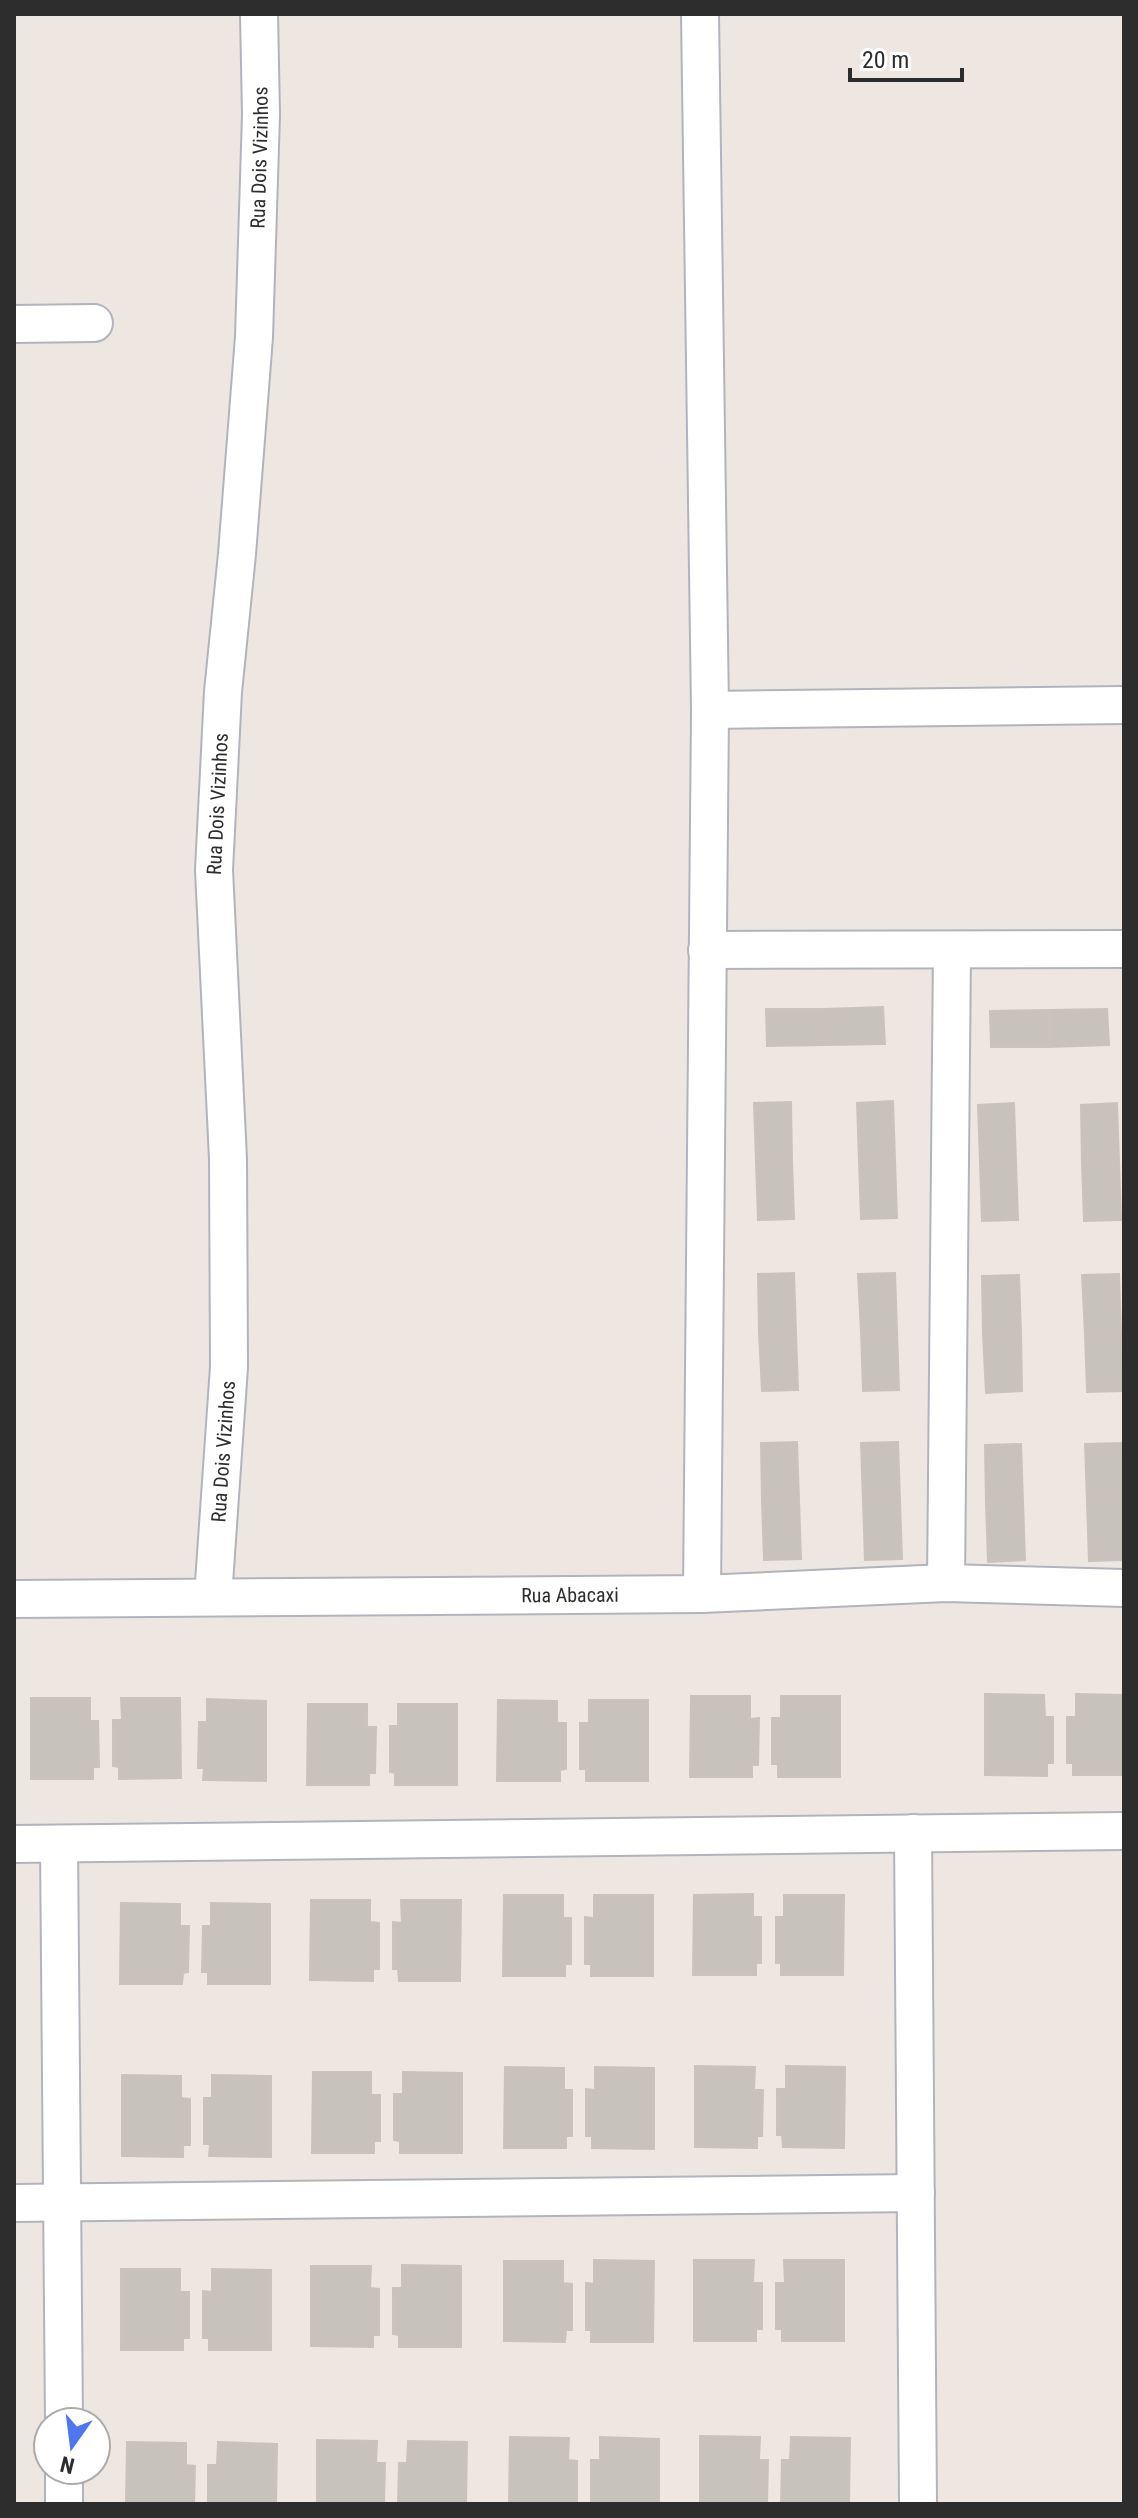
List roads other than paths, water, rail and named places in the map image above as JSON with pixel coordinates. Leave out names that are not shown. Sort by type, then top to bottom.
[{"type":"street","name":"Rua Dois Vizinhos","points":[[213,1597],[229,1367],[228,1159],[214,870],[223,692],[254,337],[261,115],[259,14]]},
{"type":"street","points":[[700,14],[710,710],[702,1594]]},
{"type":"street","points":[[14,324],[94,323]]},
{"type":"street","points":[[710,710],[1124,705]]},
{"type":"street","points":[[707,950],[1124,949]]},
{"type":"street","points":[[946,1583],[952,950]]},
{"type":"street","name":"Rua Abacaxi","points":[[14,1599],[702,1594],[946,1583],[1124,1588]]},
{"type":"street","points":[[14,1844],[1124,1831]]},
{"type":"street","points":[[913,1833],[918,2504]]},
{"type":"street","points":[[59,1844],[64,2406]]},
{"type":"street","points":[[14,2203],[916,2193]]}]
